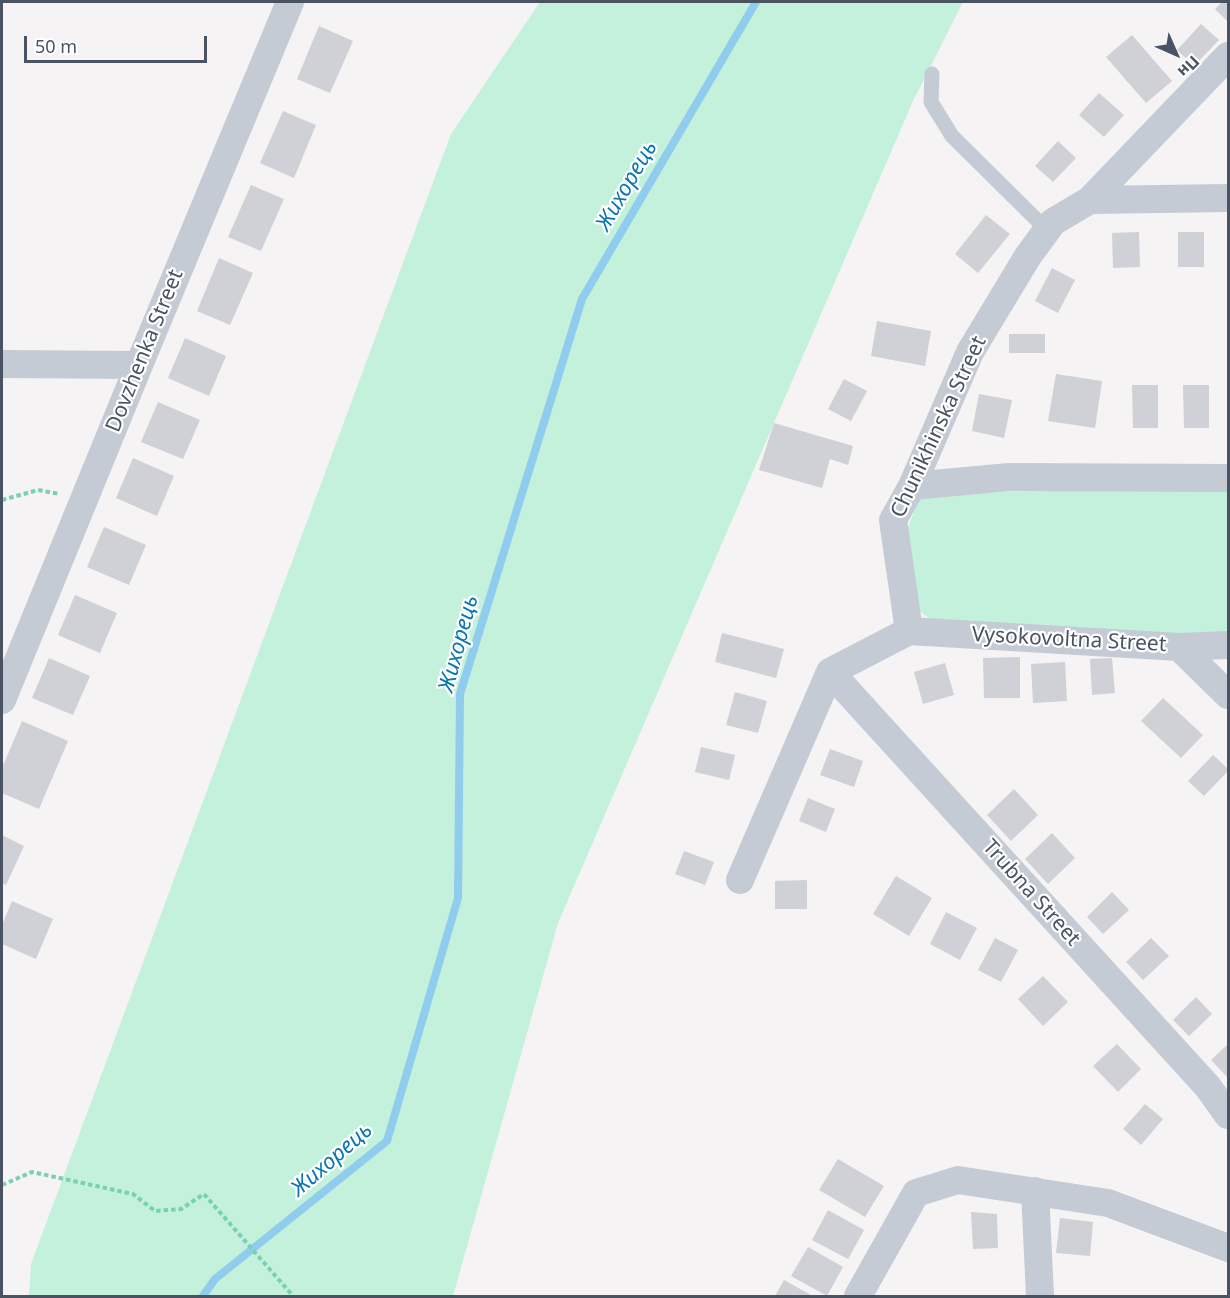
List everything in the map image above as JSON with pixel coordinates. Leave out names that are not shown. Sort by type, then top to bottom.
[{"type":"street","name":"Dovzhenka Street","points":[[2,700],[138,365],[290,2]]},
{"type":"street","points":[[1090,200],[1228,56]]},
{"type":"street","points":[[1090,200],[1228,198]]},
{"type":"street","name":"Chunikhinska Street","points":[[909,631],[893,520],[912,486],[970,352],[1028,256],[1053,222],[1090,200]]},
{"type":"street","points":[[2,364],[138,365]]},
{"type":"street","points":[[912,486],[1009,477],[1228,478]]},
{"type":"street","points":[[740,880],[830,672],[909,631]]},
{"type":"street","name":"Vysokovoltna Street","points":[[909,631],[1179,647],[1228,645]]},
{"type":"street","points":[[1179,647],[1228,695]]},
{"type":"street","name":"Trubna Street","points":[[830,672],[1208,1087],[1228,1115]]},
{"type":"street","points":[[858,1296],[916,1193],[958,1180],[1108,1203],[1228,1248]]},
{"type":"street","points":[[1035,1191],[1040,1296]]},
{"type":"lane","points":[[932,74],[931,102],[952,136],[1047,230]]},
{"type":"path","points":[[2,500],[38,490],[84,498]]},
{"type":"path","points":[[2,1185],[32,1172],[133,1194],[155,1211],[181,1209],[204,1194],[293,1296]]},
{"type":"green space","points":[[540,2],[963,2],[913,101],[558,923],[453,1296],[29,1296],[31,1264],[451,134]]},
{"type":"green space","points":[[1228,487],[1228,634],[1196,635],[938,626],[909,602],[903,542],[920,494]]},
{"type":"building","points":[[1222,2],[1228,2],[1228,22],[1215,9]]},
{"type":"building","points":[[1201,24],[1219,40],[1194,66],[1177,50]]},
{"type":"building","points":[[319,26],[353,41],[330,93],[297,79]]},
{"type":"building","points":[[1132,35],[1172,81],[1146,103],[1106,57]]},
{"type":"building","points":[[1099,93],[1124,115],[1104,137],[1079,115]]},
{"type":"building","points":[[283,111],[316,125],[294,178],[260,163]]},
{"type":"building","points":[[1058,141],[1076,158],[1053,182],[1035,166]]},
{"type":"building","points":[[251,185],[284,199],[261,251],[228,237]]},
{"type":"building","points":[[986,215],[1010,234],[978,273],[955,254]]},
{"type":"building","points":[[1139,232],[1140,267],[1113,268],[1112,233]]},
{"type":"building","points":[[1178,232],[1204,232],[1204,267],[1178,267]]},
{"type":"building","points":[[219,258],[253,273],[230,325],[197,311]]},
{"type":"building","points":[[1052,268],[1075,280],[1058,313],[1035,301]]},
{"type":"building","points":[[877,321],[931,331],[925,366],[871,356]]},
{"type":"building","points":[[1009,334],[1045,334],[1045,353],[1009,353]]},
{"type":"building","points":[[185,338],[226,356],[209,396],[168,378]]},
{"type":"building","points":[[1056,374],[1102,381],[1095,428],[1048,421]]},
{"type":"building","points":[[844,379],[867,391],[851,421],[828,409]]},
{"type":"building","points":[[1132,385],[1158,385],[1158,428],[1133,428]]},
{"type":"building","points":[[1183,385],[1209,385],[1209,428],[1184,428]]},
{"type":"building","points":[[979,394],[1012,400],[1004,438],[972,431]]},
{"type":"building","points":[[158,402],[200,420],[183,459],[141,442]]},
{"type":"building","points":[[774,423],[853,446],[848,465],[830,459],[822,488],[759,470]]},
{"type":"building","points":[[133,458],[174,476],[157,516],[116,498]]},
{"type":"building","points":[[104,527],[146,545],[129,585],[87,567]]},
{"type":"building","points":[[75,595],[117,613],[100,653],[58,635]]},
{"type":"building","points":[[722,633],[784,649],[776,678],[715,662]]},
{"type":"building","points":[[1020,657],[1020,698],[984,698],[983,658]]},
{"type":"building","points":[[49,658],[90,676],[73,715],[32,698]]},
{"type":"building","points":[[1112,658],[1115,693],[1092,695],[1090,659]]},
{"type":"building","points":[[1065,662],[1067,701],[1033,703],[1031,664]]},
{"type":"building","points":[[945,663],[954,695],[923,704],[914,672]]},
{"type":"building","points":[[735,692],[767,701],[758,733],[726,725]]},
{"type":"building","points":[[1163,698],[1203,735],[1181,758],[1141,721]]},
{"type":"building","points":[[22,721],[68,741],[39,809],[2,793],[2,768]]},
{"type":"building","points":[[701,747],[735,755],[729,780],[695,772]]},
{"type":"building","points":[[830,749],[863,761],[854,787],[820,775]]},
{"type":"building","points":[[1213,755],[1228,771],[1204,796],[1188,781]]},
{"type":"building","points":[[1014,789],[1038,815],[1011,841],[987,815]]},
{"type":"building","points":[[808,798],[835,809],[826,832],[799,821]]},
{"type":"building","points":[[1052,833],[1075,858],[1048,884],[1025,859]]},
{"type":"building","points":[[2,835],[24,846],[6,885],[2,883]]},
{"type":"building","points":[[684,851],[714,862],[705,885],[675,874]]},
{"type":"building","points":[[896,876],[932,898],[909,936],[873,914]]},
{"type":"building","points":[[807,880],[807,909],[775,909],[775,881]]},
{"type":"building","points":[[1112,892],[1129,910],[1103,934],[1087,917]]},
{"type":"building","points":[[12,901],[53,919],[36,959],[2,944],[2,925]]},
{"type":"building","points":[[946,912],[977,928],[960,960],[930,944]]},
{"type":"building","points":[[995,938],[1018,950],[1001,982],[978,970]]},
{"type":"building","points":[[1151,938],[1169,956],[1143,980],[1126,962]]},
{"type":"building","points":[[1043,976],[1068,1002],[1043,1026],[1018,999]]},
{"type":"building","points":[[1196,997],[1212,1014],[1189,1036],[1173,1020]]},
{"type":"building","points":[[1117,1044],[1141,1069],[1118,1092],[1093,1066]]},
{"type":"building","points":[[1228,1044],[1228,1076],[1227,1077],[1211,1060]]},
{"type":"building","points":[[1145,1104],[1163,1119],[1141,1145],[1123,1129]]},
{"type":"building","points":[[838,1159],[884,1186],[865,1217],[819,1190]]},
{"type":"building","points":[[828,1210],[864,1230],[848,1259],[812,1240]]},
{"type":"building","points":[[971,1212],[997,1214],[998,1248],[973,1249]]},
{"type":"building","points":[[1060,1218],[1093,1222],[1090,1256],[1056,1253]]},
{"type":"building","points":[[808,1247],[843,1267],[827,1296],[791,1276]]},
{"type":"building","points":[[784,1280],[813,1296],[775,1296]]},
{"type":"waterway","name":"Жихорець","points":[[203,1296],[215,1279],[387,1141],[458,898],[460,694],[582,299],[756,2]]}]
